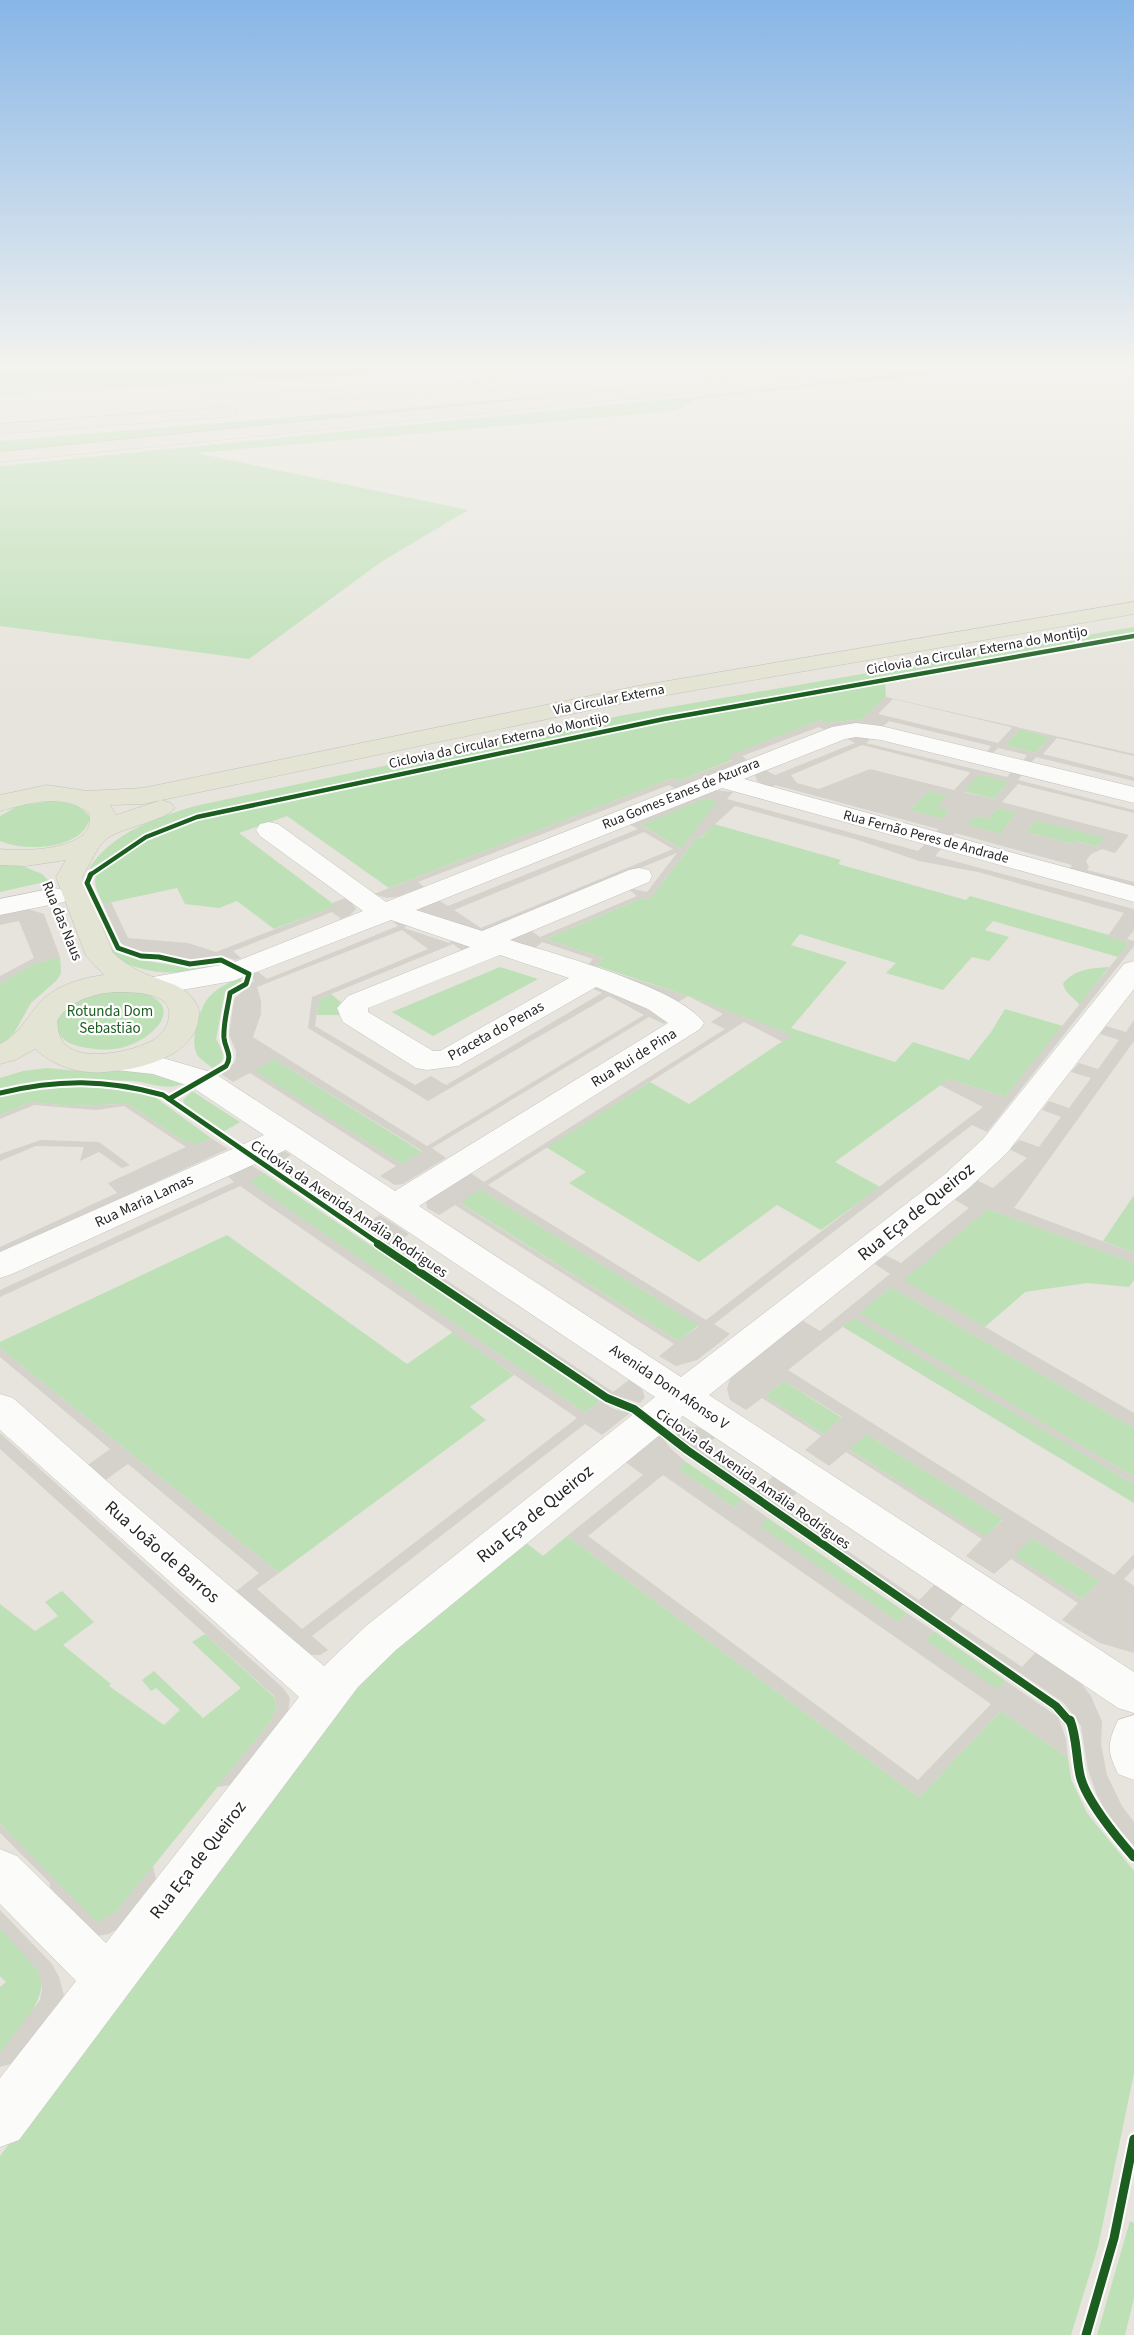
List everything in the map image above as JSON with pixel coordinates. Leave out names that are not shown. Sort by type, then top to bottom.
[{"type":"main road","name":"Via Circular Externa","points":[[0,803],[33,794],[53,793],[86,799],[143,796],[638,693],[1134,608]]},
{"type":"main road","name":"Via Circular Externa","points":[[4,858],[31,859],[55,855],[76,848],[130,818],[188,801],[649,704],[1134,620]]},
{"type":"main road","points":[[86,799],[97,805],[103,813],[104,822],[96,835]]},
{"type":"main road","name":"Rua das Naus","points":[[96,835],[69,877],[100,956],[112,968],[149,985]]},
{"type":"main road","name":"Rua das Naus","points":[[4,858],[42,874],[49,881],[81,966],[71,988],[51,1011]]},
{"type":"main road","points":[[0,1055],[16,1048],[33,1036],[51,1011],[94,986],[117,982],[149,985],[176,996],[183,1006],[183,1025],[172,1040],[157,1050],[108,1063],[42,1061],[0,1072]]},
{"type":"main road","points":[[51,1011],[41,1034],[46,1045],[58,1055],[76,1061],[108,1063]]},
{"type":"street","name":"Rua Gomes Eanes de Azurara","points":[[149,985],[223,975],[242,969],[840,732],[856,730],[881,733],[1134,795]]},
{"type":"street","name":"Rua Fernão Peres de Andrade","points":[[718,779],[1134,894]]},
{"type":"street","name":"Rua Rui de Pina","points":[[269,830],[385,911],[635,992],[689,1023],[395,1206]]},
{"type":"street","points":[[488,944],[639,876]]},
{"type":"street","points":[[0,907],[54,896]]},
{"type":"street","name":"Praceta do Penas","points":[[488,944],[358,1002],[352,1008],[354,1016],[427,1060],[436,1061],[447,1059],[592,977]]},
{"type":"street","name":"Rua Gomes Eanes de Azurara","points":[[183,1025],[195,1001],[212,986],[242,969]]},
{"type":"street","name":"Rua Eça de Queiroz","points":[[0,2121],[343,1674],[381,1638],[947,1189],[995,1146],[1134,970]]},
{"type":"street","name":"Avenida Dom Afonso V","points":[[183,1025],[187,1052],[203,1080]]},
{"type":"street","name":"Avenida Dom Afonso V","points":[[108,1063],[156,1065],[203,1080],[1134,1695]]},
{"type":"street","name":"Rua Maria Lamas","points":[[0,1266],[289,1136]]},
{"type":"street","name":"Rua João de Barros","points":[[0,1408],[103,1501],[326,1694]]},
{"type":"street","points":[[1134,1734],[1131,1754],[1134,1760]]},
{"type":"street","points":[[0,1871],[108,1979]]},
{"type":"green space","points":[[0,473],[291,473],[468,510],[381,562],[249,659],[0,626]]},
{"type":"green space","points":[[1134,627],[1134,633],[685,712],[199,814],[142,835],[124,849],[88,870],[109,846],[121,837],[150,822],[195,806],[624,715]]},
{"type":"green space","points":[[885,681],[886,697],[862,719],[827,723],[821,720],[729,756],[734,759],[679,781],[673,778],[389,888],[287,816],[239,833],[336,906],[274,929],[237,901],[219,908],[185,904],[177,888],[103,904],[96,887],[95,879],[99,872],[147,839],[193,820],[670,719]]},
{"type":"green space","points":[[1020,729],[1050,737],[1036,753],[1005,745]]},
{"type":"green space","points":[[979,774],[1009,782],[994,799],[963,791]]},
{"type":"green space","points":[[928,791],[947,796],[938,806],[950,810],[942,819],[910,810]]},
{"type":"green space","points":[[706,798],[718,802],[681,849],[640,824]]},
{"type":"green space","points":[[50,801],[67,803],[82,809],[90,818],[85,829],[76,837],[51,846],[23,847],[0,841],[0,816],[18,806]]},
{"type":"green space","points":[[998,808],[1017,813],[1000,834],[967,825],[975,816],[988,819]]},
{"type":"green space","points":[[1036,820],[1105,837],[1098,847],[1076,841],[1073,844],[1026,832]]},
{"type":"green space","points":[[714,824],[841,860],[838,864],[966,900],[970,896],[1109,935],[1108,937],[1129,943],[1118,957],[993,921],[985,930],[1009,937],[989,961],[972,957],[943,990],[886,973],[896,963],[800,934],[791,945],[847,962],[791,1028],[895,1062],[913,1042],[969,1060],[991,1032],[1005,1009],[1063,1026],[1005,1097],[949,1079],[835,1162],[880,1187],[821,1230],[777,1205],[699,1262],[569,1183],[586,1172],[546,1147],[650,1082],[689,1104],[792,1035],[688,996],[597,966],[603,958],[545,939],[642,898],[650,899],[697,837],[701,838]]},
{"type":"green space","points":[[0,857],[42,874],[49,881],[0,892]]},
{"type":"green space","points":[[109,946],[125,955],[164,964],[196,967],[224,965],[193,971],[154,971],[110,956]]},
{"type":"green space","points":[[60,957],[61,973],[57,980],[31,1003],[14,1033],[0,1045],[0,983],[34,964]]},
{"type":"green space","points":[[500,967],[538,979],[433,1036],[392,1012]]},
{"type":"green space","points":[[1109,967],[1080,1005],[1066,991],[1063,984],[1072,975],[1084,970]]},
{"type":"green space","points":[[240,978],[242,981],[225,992],[216,1039],[223,1059],[212,1068],[199,1058],[195,1050],[195,1033],[199,1015],[214,992]]},
{"type":"green space","name":"Rotunda Dom Sebastião","points":[[103,991],[136,991],[155,998],[162,1005],[161,1022],[145,1037],[124,1047],[89,1048],[73,1045],[65,1040],[57,1030],[56,1021],[72,1002]]},
{"type":"green space","points":[[331,994],[342,1003],[339,1004],[339,1015],[317,1015],[319,999]]},
{"type":"green space","points":[[274,1059],[422,1152],[402,1164],[254,1071]]},
{"type":"green space","points":[[47,1068],[98,1073],[115,1070],[150,1071],[183,1084],[164,1087],[134,1081],[66,1079],[33,1082],[0,1089],[0,1078],[23,1071]]},
{"type":"green space","points":[[45,1086],[111,1087],[152,1095],[211,1138],[197,1145],[186,1143],[128,1104],[70,1106],[32,1102],[0,1115],[0,1095]]},
{"type":"green space","points":[[192,1091],[240,1122],[223,1132],[185,1105],[183,1100]]},
{"type":"green space","points":[[264,1173],[600,1401],[585,1413],[248,1182]]},
{"type":"green space","points":[[480,1189],[699,1325],[678,1341],[459,1202]]},
{"type":"green space","points":[[1134,1195],[1134,1253],[1103,1241]]},
{"type":"green space","points":[[988,1209],[1134,1263],[1134,1280],[1129,1287],[1087,1283],[1025,1292],[985,1327],[903,1280]]},
{"type":"green space","points":[[227,1235],[407,1364],[453,1332],[514,1375],[470,1407],[486,1420],[279,1573],[0,1348],[0,1342]]},
{"type":"green space","points":[[891,1287],[1134,1428],[1134,1477],[858,1313]]},
{"type":"green space","points":[[854,1317],[1134,1484],[1134,1503],[843,1327]]},
{"type":"green space","points":[[784,1381],[842,1418],[823,1434],[765,1396]]},
{"type":"green space","points":[[866,1434],[1003,1519],[985,1537],[848,1449]]},
{"type":"green space","points":[[686,1462],[743,1500],[735,1508],[678,1469]]},
{"type":"green space","points":[[768,1518],[907,1613],[898,1622],[759,1526]]},
{"type":"green space","points":[[567,1536],[919,1797],[1001,1711],[1068,1758],[1071,1779],[1087,1813],[1134,1871],[1134,2073],[1098,2247],[1071,2335],[0,2335],[0,2156],[348,1686],[524,1541],[543,1556]]},
{"type":"green space","points":[[1032,1538],[1100,1581],[1082,1599],[1014,1556]]},
{"type":"green space","points":[[62,1591],[94,1622],[63,1645],[111,1684],[109,1686],[164,1725],[180,1710],[156,1688],[151,1691],[142,1680],[154,1671],[203,1718],[241,1688],[192,1642],[205,1634],[274,1697],[277,1706],[271,1721],[116,1912],[97,1923],[0,1824],[0,1604],[35,1631],[58,1616],[45,1602]]},
{"type":"green space","points":[[934,1631],[1006,1681],[997,1690],[925,1640]]},
{"type":"green space","points":[[0,1928],[38,1970],[41,1984],[40,1994],[29,2016],[0,2053],[0,1987],[6,1982],[0,1976]]},
{"type":"green space","points":[[1130,2221],[1134,2223],[1134,2298],[1125,2335],[1097,2335]]},
{"type":"shaded area","points":[[886,697],[1134,754],[1134,756],[1057,738],[1043,754],[1134,777],[1134,781],[1036,757],[1031,763],[1023,761],[1027,755],[998,748],[993,753],[987,752],[991,746],[889,721],[883,726],[858,723],[843,724],[825,730],[819,727],[742,756],[747,760],[676,789],[669,785],[418,882],[424,887],[396,897],[387,898],[374,894],[673,778],[679,781],[733,760],[728,756],[821,720],[828,723],[862,719]],"holes":[[[893,699],[1011,727],[1012,728],[998,743],[878,714]],[[1020,729],[1050,737],[1036,753],[1005,745]]]},
{"type":"shaded area","points":[[844,737],[872,737],[866,743],[1007,777],[1012,771],[1023,773],[1018,780],[1134,810],[1134,813],[1018,784],[1002,802],[1129,835],[1115,853],[1102,849],[1091,854],[1086,861],[1089,867],[1087,870],[1134,882],[1134,886],[1070,869],[1072,865],[955,833],[952,837],[936,833],[938,829],[775,785],[771,788],[757,781],[755,774],[763,769],[775,775],[855,743]],"holes":[[[862,745],[970,773],[954,790],[870,769],[819,789],[797,783],[791,775]],[[979,774],[1008,782],[994,799],[964,792]],[[928,791],[947,796],[937,807],[950,810],[942,819],[910,810]],[[998,808],[1017,813],[1000,834],[968,825],[975,816],[988,819]],[[1036,820],[1104,838],[1098,847],[1075,841],[1073,844],[1026,832]]]},
{"type":"shaded area","points":[[714,790],[733,792],[727,799],[918,851],[925,844],[941,849],[935,856],[1134,909],[1134,930],[1127,939],[1134,941],[1134,946],[987,1132],[972,1125],[714,1324],[730,1334],[723,1340],[697,1360],[676,1366],[659,1356],[674,1344],[455,1205],[439,1215],[427,1208],[426,1201],[469,1172],[484,1182],[725,1029],[711,1022],[723,1014],[688,996],[675,1004],[586,967],[593,959],[542,942],[533,950],[511,941],[530,930],[540,937],[637,896],[629,888],[647,892],[677,853],[486,931],[479,932],[417,910],[418,907],[437,899],[448,906],[638,829],[627,823]],"holes":[[[706,798],[717,802],[681,849],[641,825]],[[735,806],[858,840],[919,861],[978,872],[1124,913],[1107,937],[1129,943],[1005,1097],[949,1079],[940,1085],[983,1107],[706,1320],[488,1185],[744,1022],[783,1042],[793,1035],[688,996],[597,967],[603,958],[545,939],[642,898],[650,899],[697,837],[700,838]],[[644,832],[673,849],[481,928],[454,910]],[[480,1189],[699,1326],[678,1341],[460,1203]]]},
{"type":"shaded area","points":[[348,897],[356,909],[341,919],[332,912],[233,951],[241,958],[235,960],[223,956],[191,962],[165,954],[135,951],[125,946],[120,942],[103,904],[111,902],[128,938],[188,943],[216,952],[335,906],[332,903]]},
{"type":"shaded area","points":[[28,909],[44,914],[60,957],[34,964],[0,983],[0,976],[34,958],[19,921],[0,925],[0,915]]},
{"type":"shaded area","points":[[389,918],[409,923],[404,928],[449,943],[454,939],[471,945],[472,948],[464,952],[453,944],[319,999],[315,1026],[415,1085],[431,1076],[446,1085],[602,993],[588,986],[606,988],[666,1019],[667,1022],[664,1024],[649,1017],[432,1148],[446,1158],[403,1184],[395,1185],[380,1176],[396,1166],[250,1073],[233,1082],[221,1074],[234,1063],[236,1058],[236,1051],[229,1035],[234,999],[254,981],[251,973],[257,971],[267,979],[398,926]],"holes":[[[402,930],[428,949],[312,997],[308,1028],[428,1101],[609,996],[644,1015],[427,1146],[253,1037],[261,1014],[261,1001],[257,987]],[[274,1059],[422,1151],[422,1152],[402,1164],[255,1071]]]},
{"type":"shaded area","points":[[1134,1020],[1134,1041],[1014,1208],[1134,1253],[1134,1263],[988,1209],[904,1280],[1134,1413],[1134,1428],[891,1287],[859,1313],[1134,1477],[1134,1484],[854,1318],[788,1370],[1114,1575],[1134,1554],[1134,1568],[1124,1579],[1134,1586],[1134,1653],[1100,1643],[1062,1620],[1078,1603],[1011,1559],[994,1574],[966,1556],[982,1539],[846,1452],[829,1466],[805,1450],[821,1436],[762,1398],[746,1410],[730,1400],[727,1389],[731,1375],[800,1319],[820,1331],[890,1274],[872,1262],[883,1254],[901,1263],[969,1208],[952,1198],[974,1179],[993,1188],[1027,1158],[1009,1149],[1020,1140],[1039,1147],[1061,1117],[1042,1110],[1049,1101],[1069,1108],[1091,1078],[1071,1072],[1079,1063],[1098,1069],[1119,1040],[1100,1034],[1106,1026],[1126,1032]],"holes":[[[784,1381],[842,1417],[842,1418],[823,1434],[765,1396]],[[866,1434],[1003,1520],[985,1536],[849,1450]],[[1032,1538],[1100,1581],[1082,1599],[1015,1556]]]},
{"type":"shaded area","points":[[32,1102],[70,1106],[128,1104],[186,1143],[190,1141],[197,1145],[211,1138],[228,1149],[0,1253],[0,1247],[117,1193],[108,1183],[186,1147],[124,1106],[96,1110],[34,1105],[0,1119],[0,1115]]},
{"type":"shaded area","points":[[41,1140],[99,1142],[130,1165],[122,1168],[99,1152],[80,1161],[84,1147],[36,1146],[0,1161],[0,1154]]},
{"type":"shaded area","points":[[281,1149],[291,1155],[275,1165],[363,1225],[380,1215],[409,1234],[394,1245],[613,1392],[629,1380],[642,1389],[645,1397],[640,1403],[611,1394],[257,1156]]},
{"type":"shaded area","points":[[246,1162],[264,1173],[249,1182],[585,1413],[600,1401],[614,1409],[630,1413],[602,1435],[585,1424],[312,1636],[328,1650],[320,1655],[309,1655],[235,1592],[259,1573],[128,1464],[104,1481],[88,1465],[110,1449],[0,1357],[0,1348],[279,1573],[257,1589],[302,1629],[577,1418],[240,1186],[0,1297],[0,1290],[234,1182],[224,1172]]},
{"type":"shaded area","points":[[682,1426],[704,1428],[717,1436],[700,1450],[758,1489],[775,1475],[799,1491],[782,1506],[919,1600],[936,1583],[965,1602],[950,1619],[1022,1667],[1038,1650],[1076,1677],[1091,1696],[1102,1722],[1101,1744],[1107,1775],[1122,1806],[1134,1822],[1134,1846],[1108,1816],[1097,1795],[1088,1770],[1081,1726],[1064,1703],[682,1442],[672,1428]]},
{"type":"shaded area","points":[[0,1433],[283,1688],[290,1698],[288,1713],[237,1784],[217,1787],[271,1721],[277,1706],[274,1696],[0,1449]]},
{"type":"shaded area","points":[[659,1433],[671,1449],[686,1462],[678,1469],[735,1508],[743,1500],[768,1518],[760,1526],[898,1622],[907,1613],[934,1631],[925,1640],[997,1689],[1006,1681],[1058,1717],[1066,1739],[1068,1758],[1001,1711],[919,1797],[567,1536],[643,1475],[624,1461]],"holes":[[[663,1475],[991,1704],[918,1780],[588,1536]]]},
{"type":"shaded area","points":[[0,1824],[97,1922],[116,1912],[153,1866],[158,1887],[127,1923],[109,1934],[97,1936],[50,1905],[50,1883],[0,1833]]},
{"type":"shaded area","points":[[0,1910],[52,1964],[59,1977],[64,1995],[55,2019],[24,2060],[0,2067],[0,2053],[40,2000],[42,1989],[39,1972],[0,1928]]},
{"type":"cycle path","name":"Ciclovia da Circular Externa do Montijo","points":[[169,1099],[226,1066],[229,1062],[230,1055],[224,1033],[230,993],[246,984],[249,974],[221,960],[190,964],[159,957],[141,956],[118,948],[87,883],[90,874],[146,837],[197,817],[664,719],[1134,636]]},
{"type":"cycle path","name":"Ciclovia da Avenida Amália Rodrigues","points":[[0,1093],[37,1084],[69,1082],[128,1085],[163,1095],[234,1146],[607,1398],[634,1409],[687,1450],[1056,1706],[1069,1718],[1074,1731],[1080,1778],[1109,1829],[1134,1857]]},
{"type":"cycle path","points":[[1086,2335],[1114,2238],[1126,2189],[1134,2139]]}]
